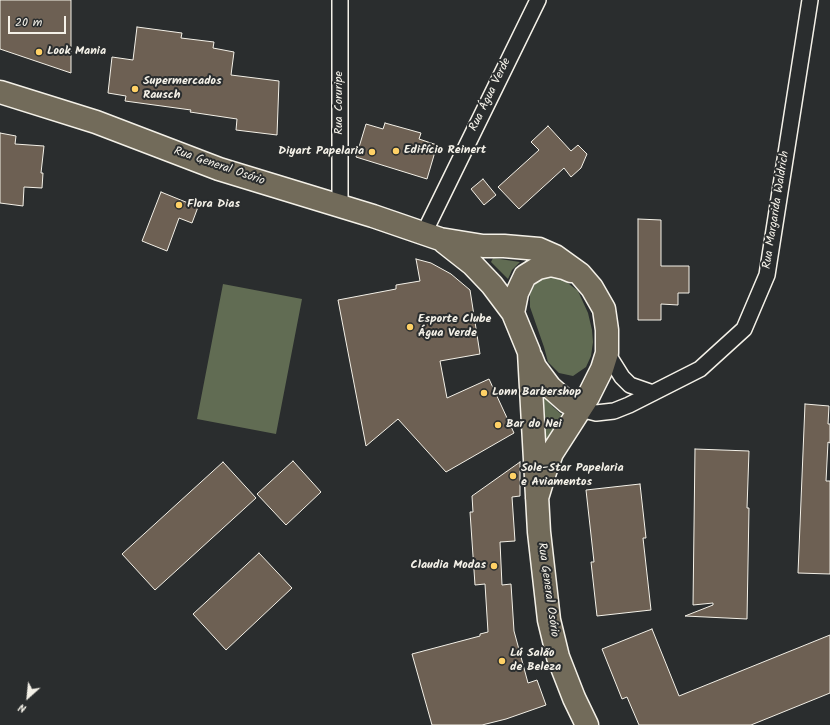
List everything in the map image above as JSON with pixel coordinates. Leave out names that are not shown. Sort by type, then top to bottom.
[{"type":"main road","name":"Rua General Osório","points":[[0,92],[91,120],[220,169],[432,236],[483,246],[539,249],[555,256],[580,274],[592,288],[604,309],[607,330],[607,353],[596,382],[552,453],[537,498]]},
{"type":"main road","name":"Rua General Osório","points":[[432,236],[472,264],[492,285],[513,313],[528,352],[539,532],[549,620],[558,657],[574,698],[587,725]]},
{"type":"main road","points":[[513,313],[517,293],[525,276],[538,268],[551,265],[580,274]]},
{"type":"main road","points":[[528,352],[535,367],[543,378],[567,402],[580,409]]},
{"type":"main road","points":[[558,394],[577,392],[596,382]]},
{"type":"street","name":"Rua Coruripe","points":[[340,0],[340,206]]},
{"type":"street","name":"Rua Água Verde","points":[[432,236],[538,0]]},
{"type":"street","name":"Rua Margarida Waldrich","points":[[580,409],[596,413],[614,411],[630,405],[700,369],[744,329],[767,275],[810,0]]},
{"type":"street","points":[[607,353],[622,378],[630,385],[653,393]]},
{"type":"green space","points":[[493,258],[520,262],[512,270],[508,279],[491,262]]},
{"type":"green space","points":[[554,276],[564,280],[578,291],[588,313],[592,330],[593,342],[591,356],[586,367],[573,376],[559,373],[548,362],[530,307],[530,294],[535,284],[542,278]]},
{"type":"green space","points":[[223,284],[302,299],[276,434],[197,419]]},
{"type":"green space","points":[[542,396],[544,396],[562,415],[543,445]]},
{"type":"building","points":[[0,0],[71,0],[71,73],[0,49]]},
{"type":"building","points":[[137,27],[182,33],[181,38],[214,42],[213,48],[234,52],[231,75],[279,81],[277,135],[236,130],[237,119],[190,112],[191,110],[125,101],[126,96],[108,93],[112,57],[133,60]]},
{"type":"building","name":"Edifício Reinert","points":[[385,123],[421,133],[419,139],[437,145],[427,179],[356,157],[366,124],[383,129]]},
{"type":"building","points":[[548,126],[571,151],[578,145],[587,154],[581,168],[571,177],[564,168],[519,209],[498,187],[539,150],[531,142]]},
{"type":"building","points":[[0,133],[16,136],[15,144],[44,146],[41,173],[43,173],[42,188],[24,187],[23,206],[0,203]]},
{"type":"building","points":[[483,179],[496,195],[484,205],[471,189]]},
{"type":"building","points":[[161,192],[198,207],[192,223],[179,218],[167,251],[142,241]]},
{"type":"building","points":[[638,219],[661,220],[661,266],[689,266],[689,293],[678,293],[678,305],[661,304],[661,320],[638,320]]},
{"type":"building","name":"Esporte Clube Água Verde","points":[[416,259],[431,263],[451,274],[470,290],[480,354],[440,361],[447,398],[489,379],[514,433],[446,472],[398,419],[366,446],[338,300],[396,289],[396,285],[420,281]]},
{"type":"building","points":[[805,404],[829,406],[828,424],[830,424],[830,443],[828,442],[826,481],[830,481],[830,574],[798,573]]},
{"type":"building","points":[[695,449],[749,451],[747,508],[749,508],[747,619],[685,616],[713,605],[713,603],[693,605]]},
{"type":"building","points":[[293,461],[321,492],[286,525],[257,494]]},
{"type":"building","points":[[223,462],[256,498],[155,590],[122,554]]},
{"type":"building","points":[[520,462],[520,496],[512,497],[515,541],[500,542],[502,585],[511,584],[514,631],[528,683],[537,680],[546,705],[506,719],[482,725],[432,725],[412,654],[480,636],[480,634],[488,632],[485,584],[475,585],[470,512],[473,512],[472,496]]},
{"type":"building","points":[[640,484],[646,538],[643,538],[651,610],[597,616],[591,562],[594,562],[586,490]]},
{"type":"building","points":[[259,553],[292,588],[226,650],[193,614]]},
{"type":"building","points":[[652,629],[679,696],[830,635],[830,693],[751,725],[639,725],[627,697],[622,699],[602,649]]},
{"type":"place","name":"Look Mania","points":[[39,52]]},
{"type":"place","name":"Supermercados Rausch","points":[[135,89]]},
{"type":"place","name":"Edifício Reinert","points":[[396,151]]},
{"type":"place","name":"Diyart Papelaria","points":[[372,152]]},
{"type":"place","name":"Flora Dias","points":[[179,205]]},
{"type":"place","name":"Esporte Clube Água Verde","points":[[410,327]]},
{"type":"place","name":"Lonn Barbershop","points":[[484,393]]},
{"type":"place","name":"Bar do Nei","points":[[498,425]]},
{"type":"place","name":"Sole-Star Papelaria e Aviamentos","points":[[513,476]]},
{"type":"place","name":"Claudia Modas","points":[[494,566]]},
{"type":"place","name":"Lú Salão de Beleza","points":[[502,661]]}]
